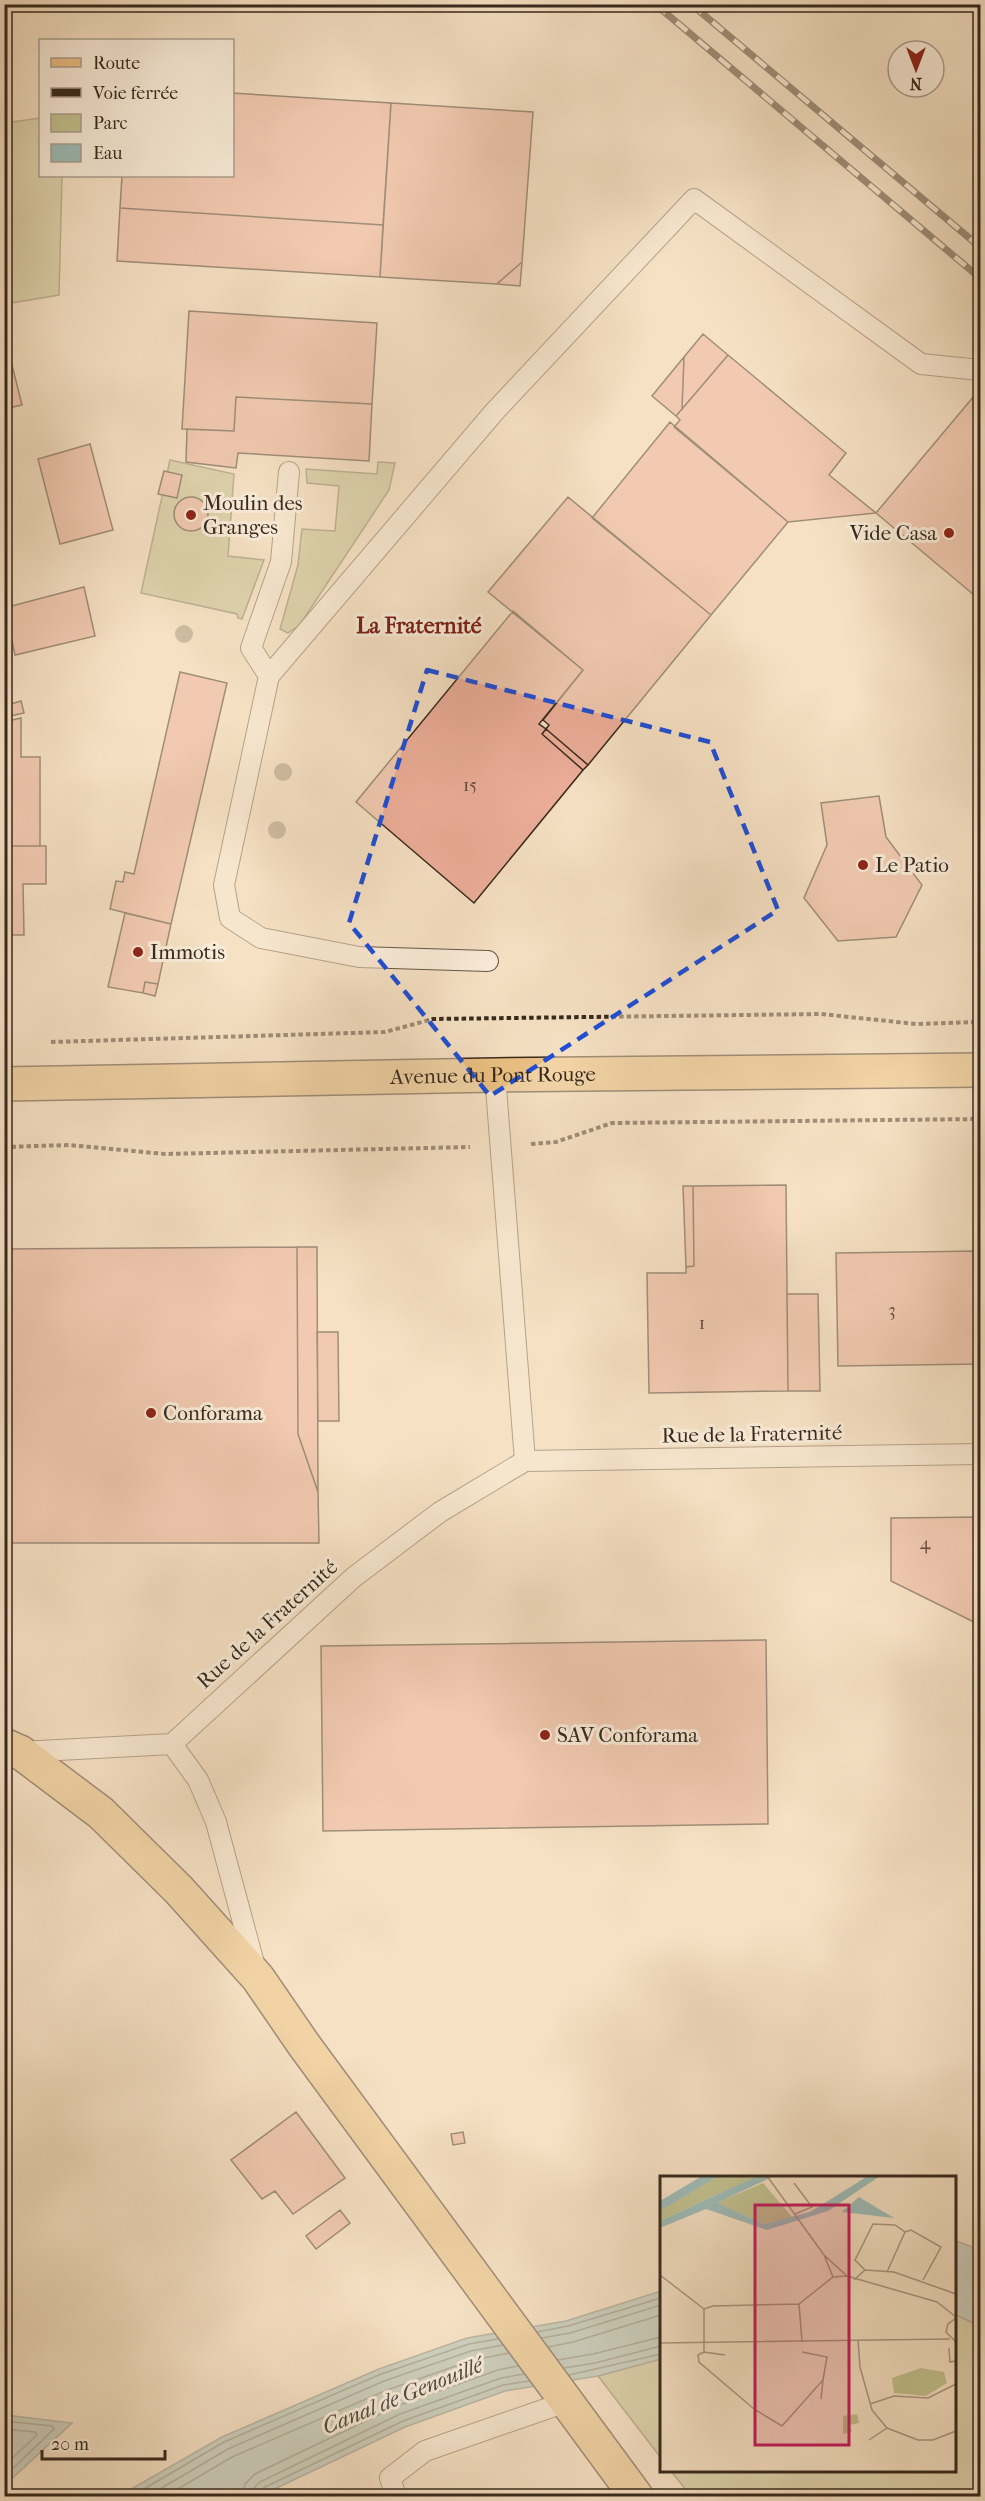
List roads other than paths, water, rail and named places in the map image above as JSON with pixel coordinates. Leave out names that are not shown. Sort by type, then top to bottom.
[{"type":"main road","name":"Avenue du Pont Rouge","points":[[4,1084],[495,1075],[981,1070]]},
{"type":"main road","points":[[12,1749],[101,1813],[178,1890],[258,1978],[304,2045],[636,2496]]},
{"type":"lane","points":[[488,961],[359,957],[261,938],[230,918],[224,885],[269,676],[495,411],[694,199],[921,364],[981,370]]},
{"type":"lane","points":[[269,676],[251,648],[281,562],[289,472]]},
{"type":"lane","points":[[495,1075],[525,1461]]},
{"type":"lane","name":"Rue de la Fraternité","points":[[172,1744],[354,1576],[440,1512],[525,1461],[981,1454]]},
{"type":"lane","points":[[12,1749],[172,1744],[198,1780],[216,1822],[258,1978]]},
{"type":"lane","points":[[396,2496],[390,2478],[425,2451],[560,2394]]},
{"type":"water","points":[[955,2240],[980,2250],[980,2326],[955,2314]]},
{"type":"water","name":"Canal de Genouillé","points":[[660,2291],[660,2359],[598,2376],[505,2391],[405,2427],[260,2496],[119,2496],[222,2437],[379,2369],[467,2338],[566,2321]]},
{"type":"water","points":[[4,2415],[72,2423],[5,2485]]},
{"type":"railway","points":[[655,4],[980,278]]},
{"type":"railway","points":[[691,4],[980,247]]},
{"type":"place","name":"Moulin des Granges","points":[[191,515]]},
{"type":"place","name":"Vide Casa","points":[[949,533]]},
{"type":"place","name":"Le Patio","points":[[863,865]]},
{"type":"place","name":"Immotis","points":[[138,952]]},
{"type":"place","name":"Conforama","points":[[151,1413]]},
{"type":"place","name":"SAV Conforama","points":[[545,1735]]},
{"type":"district","name":"La Fraternité","points":[[419,625]]}]
